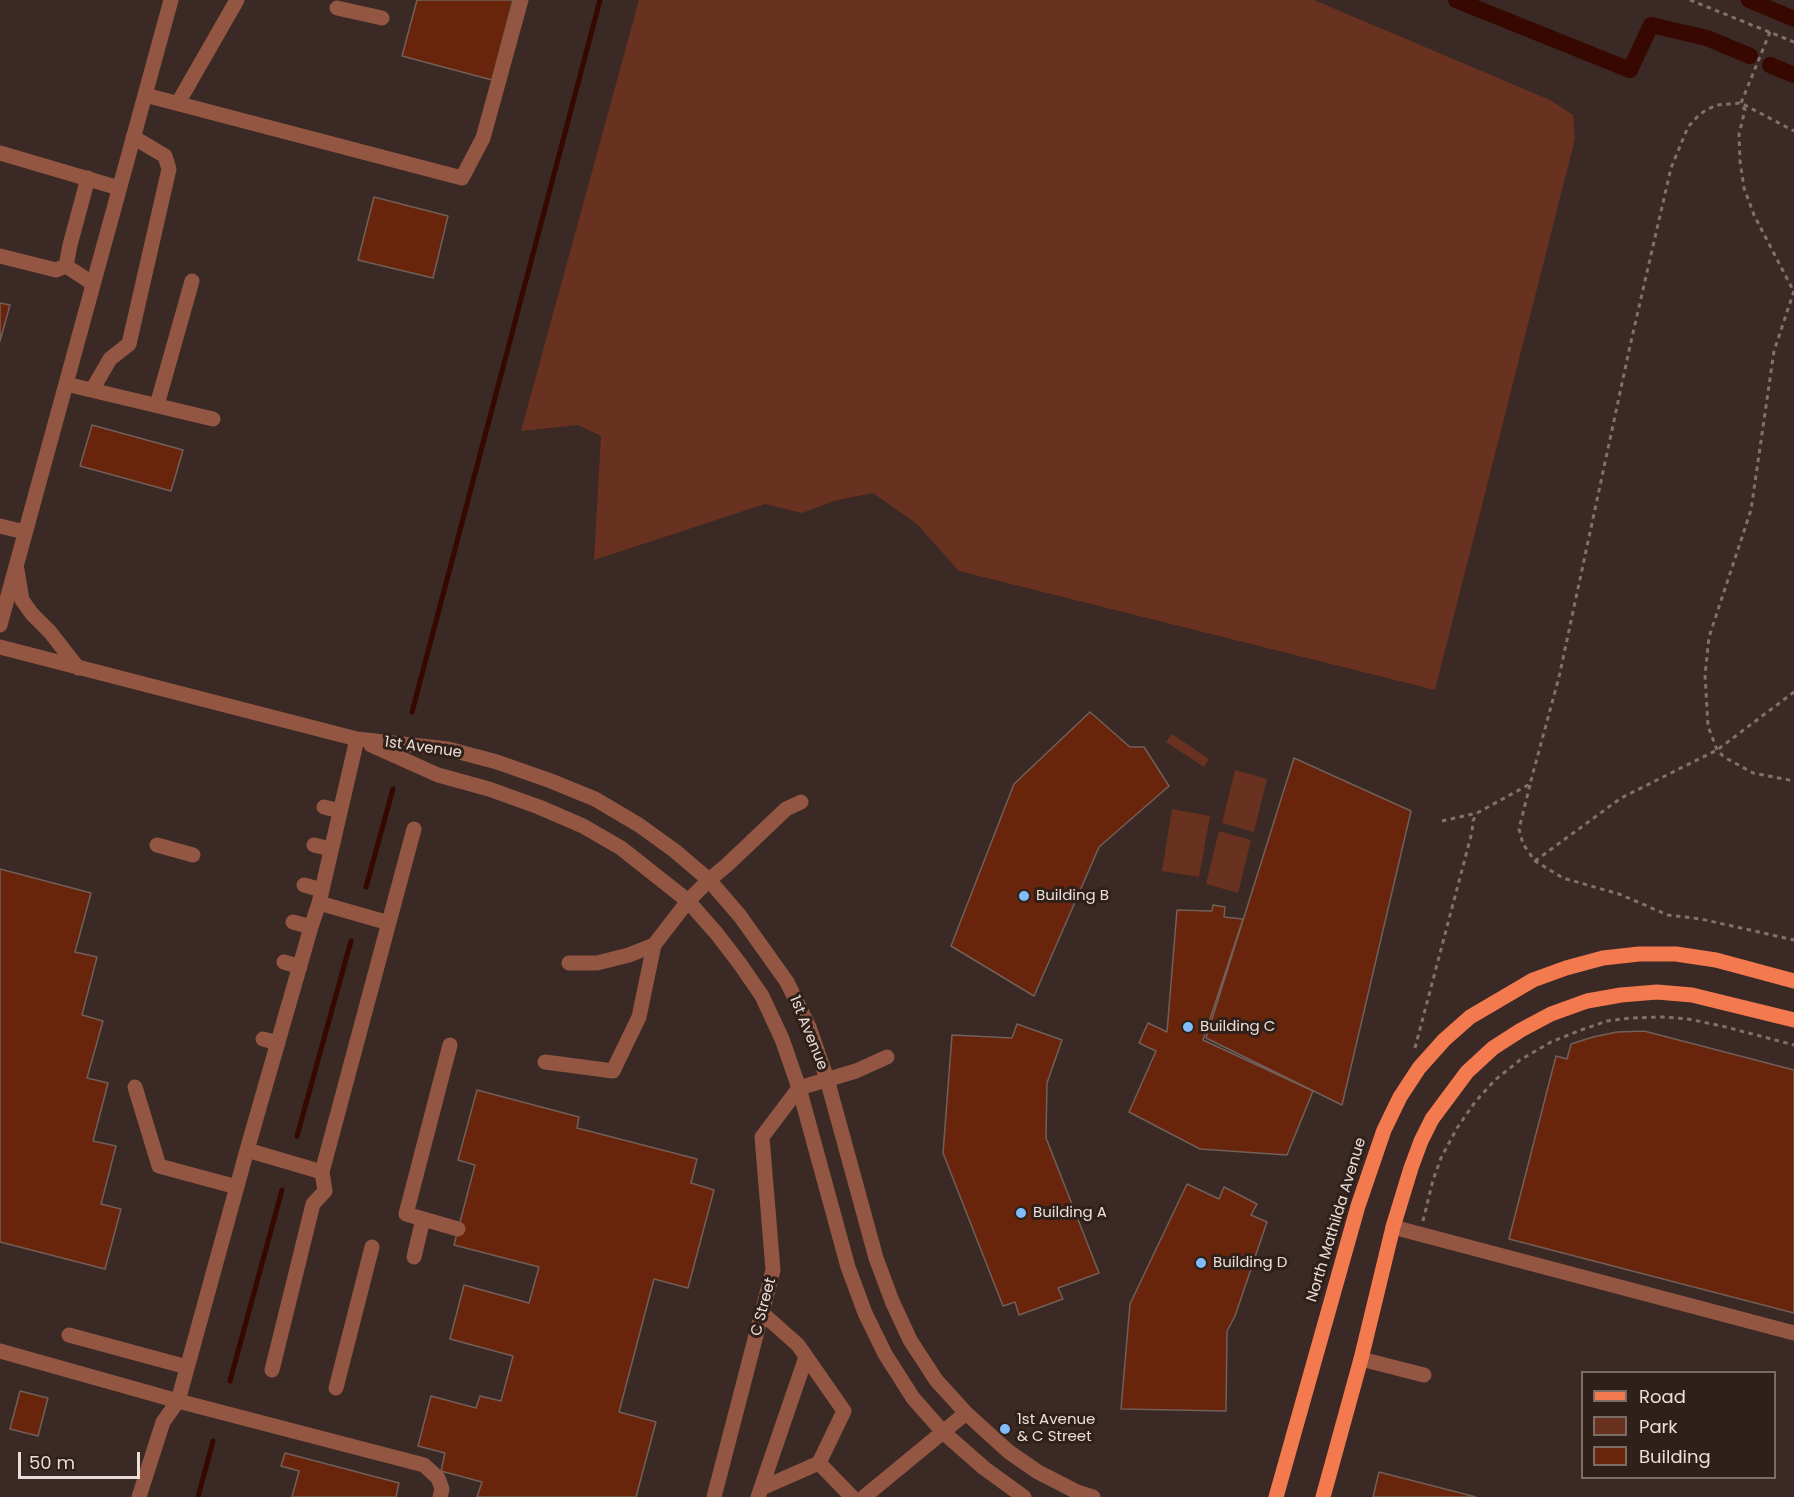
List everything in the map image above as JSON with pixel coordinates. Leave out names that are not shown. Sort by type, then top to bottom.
[{"type":"main road","name":"North Mathilda Avenue","points":[[1276,1497],[1358,1206],[1384,1130],[1400,1097],[1419,1068],[1444,1040],[1470,1017],[1533,980],[1603,958],[1639,954],[1676,954],[1716,960],[1794,981]]},
{"type":"main road","points":[[1323,1497],[1361,1359],[1393,1227],[1411,1168],[1432,1119],[1467,1072],[1493,1048],[1521,1029],[1551,1014],[1587,1001],[1621,995],[1658,992],[1692,995],[1794,1020]]},
{"type":"street","points":[[0,625],[171,0]]},
{"type":"street","points":[[177,103],[237,0]]},
{"type":"street","points":[[145,95],[462,178],[483,138],[521,0]]},
{"type":"street","points":[[337,8],[382,18]]},
{"type":"street","points":[[92,390],[110,359],[129,344],[169,170],[165,156],[134,137]]},
{"type":"street","points":[[0,153],[119,188]]},
{"type":"street","points":[[66,266],[88,178]]},
{"type":"street","points":[[0,256],[56,270],[66,266]]},
{"type":"street","points":[[66,266],[92,283]]},
{"type":"street","points":[[157,405],[192,281]]},
{"type":"street","points":[[66,384],[213,419]]},
{"type":"street","points":[[0,526],[25,532]]},
{"type":"street","points":[[0,584],[16,564]]},
{"type":"street","points":[[16,564],[22,600],[78,668]]},
{"type":"street","name":"1st Avenue","points":[[0,647],[357,739],[448,749],[497,762],[595,799],[639,825],[675,851],[709,880],[740,916],[787,982],[809,1027],[827,1079],[876,1258],[910,1340],[936,1380],[966,1413],[1009,1452],[1038,1472],[1077,1492],[1093,1497]]},
{"type":"street","points":[[139,1497],[163,1422],[178,1401],[188,1367],[247,1150],[250,1121],[268,1079],[320,897],[357,739]]},
{"type":"street","name":"1st Avenue","points":[[357,739],[438,775],[539,807],[583,826],[621,848],[688,901],[717,934],[762,996],[782,1039],[799,1088],[848,1267],[865,1313],[885,1354],[912,1398],[943,1432],[984,1468],[1024,1497]]},
{"type":"street","points":[[545,1062],[613,1071],[639,1017],[654,945],[688,901],[709,880],[727,866],[786,809],[801,802]]},
{"type":"street","points":[[324,807],[340,811]]},
{"type":"street","points":[[272,1370],[313,1204],[325,1191],[322,1172],[414,829]]},
{"type":"street","points":[[157,845],[193,855]]},
{"type":"street","points":[[314,845],[331,849]]},
{"type":"street","points":[[304,885],[320,897],[389,923]]},
{"type":"street","points":[[293,922],[310,927]]},
{"type":"street","points":[[569,963],[597,963],[629,955],[654,945]]},
{"type":"street","points":[[284,962],[300,967]]},
{"type":"street","points":[[273,999],[289,1003]]},
{"type":"street","points":[[263,1039],[278,1043]]},
{"type":"street","points":[[450,1045],[406,1214],[458,1229]]},
{"type":"street","points":[[799,1088],[856,1071],[887,1057]]},
{"type":"street","points":[[252,1076],[268,1079]]},
{"type":"street","points":[[135,1087],[159,1166],[237,1187]]},
{"type":"street","name":"C Street","points":[[714,1497],[773,1270],[762,1137],[799,1088]]},
{"type":"street","points":[[247,1150],[322,1172]]},
{"type":"street","points":[[414,1257],[423,1219]]},
{"type":"street","points":[[1393,1227],[1794,1333]]},
{"type":"street","points":[[336,1388],[372,1247]]},
{"type":"street","points":[[760,1492],[819,1463],[844,1411],[798,1346],[762,1313]]},
{"type":"street","points":[[69,1335],[188,1367]]},
{"type":"street","points":[[0,1351],[178,1401],[424,1465],[438,1478],[442,1489],[440,1497]]},
{"type":"street","points":[[760,1492],[806,1357]]},
{"type":"street","points":[[1361,1359],[1424,1376]]},
{"type":"street","points":[[864,1497],[966,1413]]},
{"type":"street","points":[[819,1463],[852,1497]]},
{"type":"path","points":[[1690,0],[1794,42]]},
{"type":"path","points":[[1741,103],[1770,32]]},
{"type":"path","points":[[1741,103],[1745,110],[1739,134],[1744,188],[1754,215],[1794,292],[1774,351],[1751,510],[1710,637],[1705,675],[1708,726],[1717,750],[1724,757],[1753,773],[1794,781]]},
{"type":"path","points":[[1794,131],[1741,103],[1718,105],[1698,116],[1688,128],[1671,168],[1559,677],[1519,829],[1523,844],[1535,861],[1563,878],[1619,894],[1668,915],[1701,918],[1794,940]]},
{"type":"path","points":[[1535,861],[1621,798],[1717,750],[1794,692]]},
{"type":"path","points":[[1442,821],[1482,811],[1530,784]]},
{"type":"path","points":[[1415,1048],[1472,832],[1473,820],[1477,813]]},
{"type":"path","points":[[1419,1234],[1433,1180],[1441,1158],[1457,1128],[1475,1102],[1495,1080],[1520,1060],[1551,1042],[1607,1021],[1663,1017],[1722,1026],[1794,1045]]},
{"type":"green space","points":[[639,0],[1314,0],[1550,100],[1573,115],[1575,139],[1435,690],[959,571],[917,524],[873,493],[837,500],[802,513],[765,504],[594,560],[601,436],[578,425],[521,431]]},
{"type":"green space","points":[[1172,734],[1209,759],[1204,767],[1166,742]]},
{"type":"green space","points":[[1235,770],[1267,779],[1254,832],[1222,823]]},
{"type":"green space","points":[[1172,809],[1210,816],[1199,877],[1162,871]]},
{"type":"green space","points":[[1219,831],[1251,840],[1238,893],[1206,884]]},
{"type":"building","points":[[417,0],[513,0],[492,80],[402,56]]},
{"type":"building","points":[[374,197],[448,216],[433,278],[358,260]]},
{"type":"building","points":[[0,303],[10,305],[0,341]]},
{"type":"building","points":[[92,425],[183,450],[171,491],[80,466]]},
{"type":"building","name":"Building B","points":[[1090,712],[1130,747],[1144,747],[1169,786],[1099,847],[1034,996],[951,946],[1014,784]]},
{"type":"building","points":[[1294,758],[1411,811],[1342,1105],[1206,1038]]},
{"type":"building","points":[[0,869],[91,893],[75,952],[97,957],[82,1015],[103,1021],[87,1078],[108,1083],[93,1141],[116,1146],[101,1204],[121,1209],[105,1269],[0,1242]]},
{"type":"building","name":"Building C","points":[[1213,905],[1225,907],[1224,917],[1243,919],[1203,1040],[1313,1091],[1287,1155],[1200,1149],[1129,1112],[1156,1051],[1139,1043],[1148,1023],[1167,1032],[1177,910],[1212,911]]},
{"type":"building","name":"Building A","points":[[1017,1024],[1062,1040],[1047,1083],[1046,1138],[1099,1273],[1058,1288],[1063,1299],[1019,1315],[1015,1302],[1003,1306],[943,1153],[952,1035],[1012,1038]]},
{"type":"building","points":[[1644,1031],[1794,1070],[1794,1313],[1509,1239],[1556,1056],[1567,1059],[1571,1044],[1593,1037],[1617,1032]]},
{"type":"building","points":[[477,1090],[579,1117],[577,1128],[697,1159],[691,1183],[714,1190],[688,1288],[654,1279],[619,1412],[656,1422],[636,1497],[477,1497],[482,1482],[441,1471],[445,1453],[418,1446],[431,1396],[476,1408],[480,1396],[501,1401],[513,1356],[450,1339],[464,1285],[529,1303],[539,1267],[454,1245],[475,1165],[458,1160]]},
{"type":"building","name":"Building D","points":[[1187,1184],[1219,1199],[1224,1187],[1257,1204],[1251,1215],[1267,1222],[1235,1316],[1227,1331],[1226,1411],[1121,1409],[1130,1304]]},
{"type":"building","points":[[20,1391],[48,1398],[38,1436],[10,1429]]},
{"type":"building","points":[[285,1453],[399,1483],[396,1497],[292,1497],[299,1471],[281,1466]]},
{"type":"building","points":[[1379,1472],[1476,1497],[1373,1497]]},
{"type":"waterway","points":[[412,712],[600,0]]},
{"type":"waterway","points":[[1456,0],[1630,70],[1651,25],[1707,38],[1750,56]]},
{"type":"waterway","points":[[1749,0],[1794,19]]},
{"type":"waterway","points":[[1770,65],[1794,75]]},
{"type":"waterway","points":[[366,887],[393,789]]},
{"type":"waterway","points":[[297,1136],[351,941]]},
{"type":"waterway","points":[[230,1381],[282,1190]]},
{"type":"waterway","points":[[198,1497],[213,1441]]},
{"type":"place","name":"Building B","points":[[1024,896]]},
{"type":"place","name":"Building C","points":[[1188,1027]]},
{"type":"place","name":"Building A","points":[[1021,1213]]},
{"type":"place","name":"Building D","points":[[1201,1263]]},
{"type":"place","name":"1st Avenue & C Street","points":[[1005,1429]]}]
